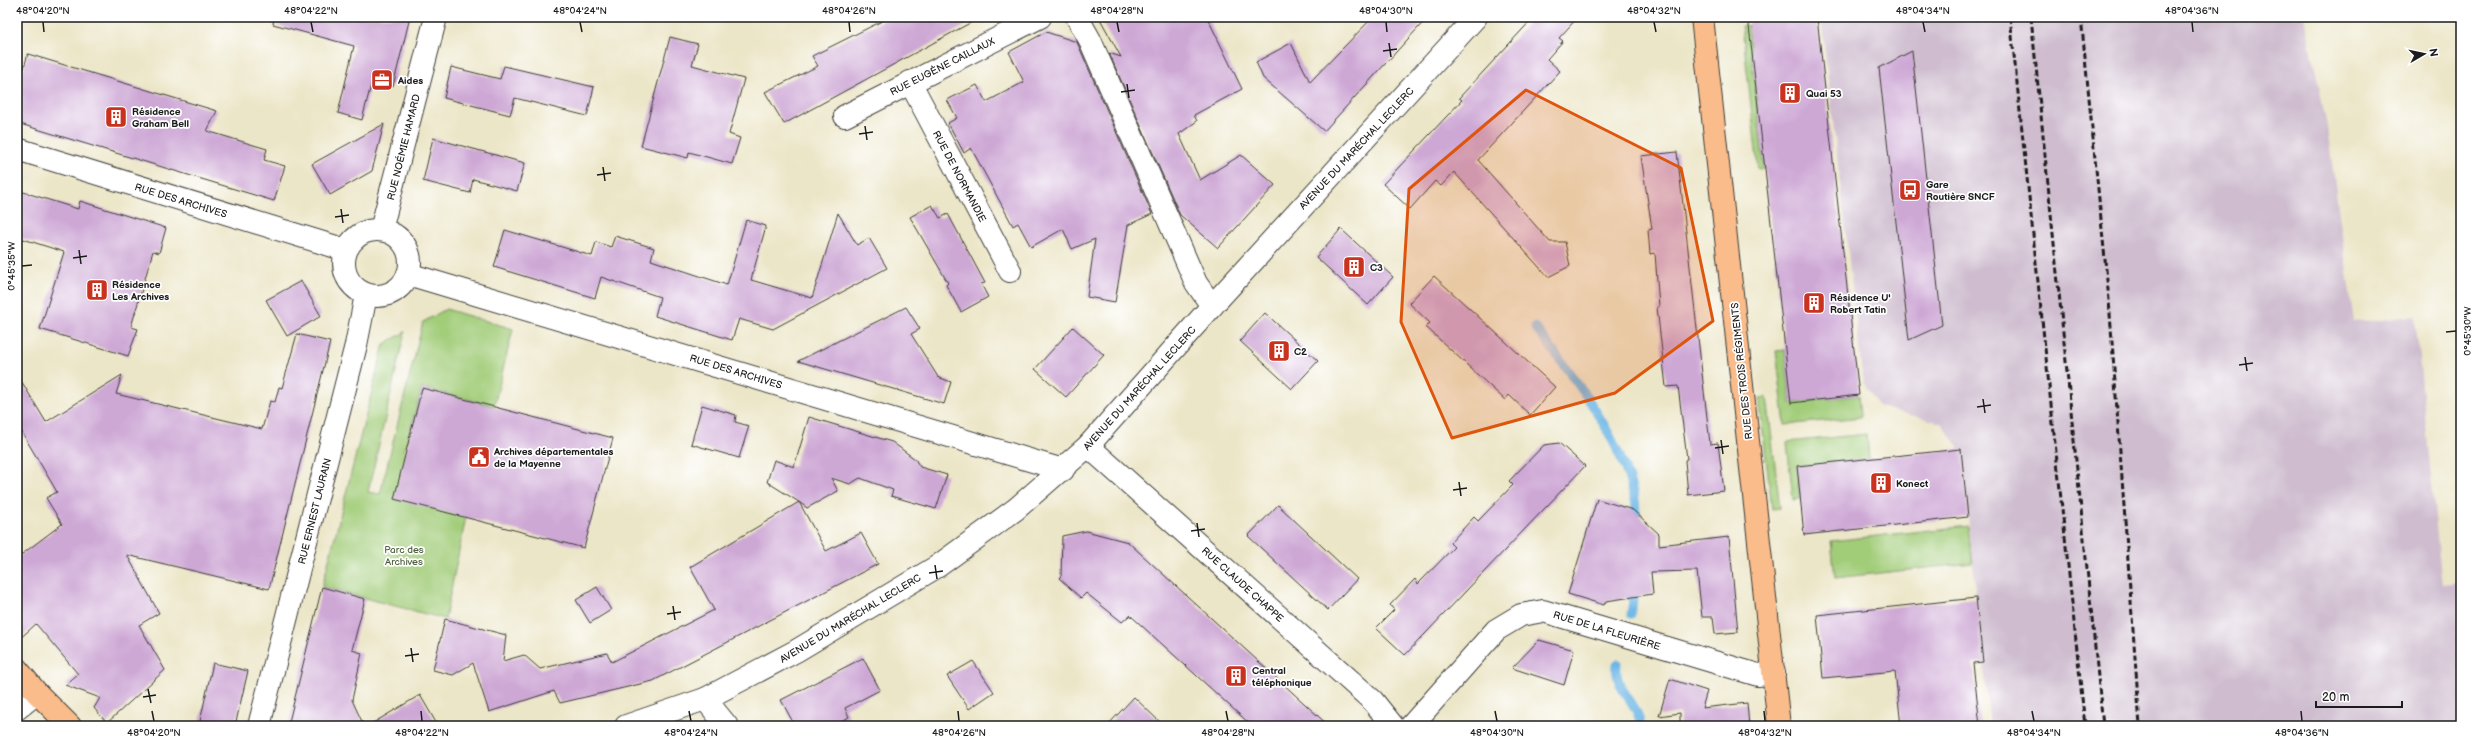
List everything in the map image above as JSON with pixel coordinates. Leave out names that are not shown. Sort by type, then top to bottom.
[{"type":"main road","name":"RUE DES TROIS RÉGIMENTS","points":[[1702,17],[1779,726]]},
{"type":"main road","points":[[17,669],[37,693],[70,726]]},
{"type":"street","name":"RUE NOÉMIE HAMARD","points":[[381,230],[436,17]]},
{"type":"street","name":"RUE EUGÈNE CAILLAUX","points":[[845,116],[1040,17]]},
{"type":"street","points":[[1077,17],[1090,40],[1162,201],[1196,283],[1212,306]]},
{"type":"street","name":"AVENUE DU MARÉCHAL LECLERC","points":[[626,726],[705,699],[796,651],[938,566],[1016,510],[1063,470],[1088,446],[1212,306],[1476,17]]},
{"type":"street","name":"RUE DE NORMANDIE","points":[[910,82],[1010,271]]},
{"type":"street","name":"RUE DES ARCHIVES","points":[[17,148],[346,250]]},
{"type":"street","points":[[381,230],[390,232],[405,245],[409,254],[408,274],[404,283],[387,295],[366,295],[349,282],[345,272],[346,250],[360,234],[381,230]]},
{"type":"street","name":"RUE DES ARCHIVES","points":[[408,274],[1063,470]]},
{"type":"street","name":"RUE ERNEST LAURAIN","points":[[259,726],[354,353],[366,295]]},
{"type":"street","name":"RUE CLAUDE CHAPPE","points":[[1088,446],[1372,701],[1393,726]]},
{"type":"street","name":"RUE DE LA FLEURIÈRE","points":[[1411,726],[1496,630],[1521,615],[1542,611],[1758,674],[1774,673]]},
{"type":"street","points":[[17,709],[37,693]]},
{"type":"street","points":[[705,699],[727,726]]},
{"type":"highlighted area","points":[[1526,90],[1681,168],[1713,321],[1615,393],[1452,438],[1401,322],[1409,189]]},
{"type":"shaded area","points":[[1821,17],[2305,17],[2327,127],[2354,322],[2415,316],[2442,585],[2461,583],[2461,726],[1990,726],[1961,449],[1941,423],[1879,407],[1863,382]]},
{"type":"green space","points":[[1748,25],[1764,168],[1758,169],[1742,26]]},
{"type":"green space","name":"Parc des Archives","points":[[446,309],[513,329],[494,406],[422,388],[404,452],[466,517],[445,619],[322,587],[384,344],[405,332],[368,492],[380,494],[423,322]]},
{"type":"green space","points":[[1785,350],[1791,403],[1859,395],[1861,417],[1785,425],[1776,351]]},
{"type":"green space","points":[[1767,397],[1780,508],[1772,509],[1759,398]]},
{"type":"green space","points":[[1867,434],[1869,459],[1797,466],[1800,499],[1793,500],[1787,442]]},
{"type":"green space","points":[[1968,526],[1972,563],[1835,578],[1831,541]]},
{"type":"building","points":[[274,17],[410,17],[393,86],[372,81],[362,120],[338,113],[354,46],[273,24]]},
{"type":"building","points":[[890,17],[981,17],[784,124],[765,92],[818,66],[812,56]]},
{"type":"building","points":[[1099,17],[1207,17],[1242,89],[1194,115],[1197,121],[1179,134],[1200,180],[1241,155],[1275,185],[1218,248],[1180,215],[1109,53],[1121,57]]},
{"type":"building","points":[[1373,17],[1428,17],[1324,131],[1263,78],[1256,62],[1291,43],[1310,82]]},
{"type":"building","points":[[1534,17],[1578,17],[1559,38],[1563,41],[1547,59],[1560,71],[1478,160],[1550,242],[1565,242],[1570,266],[1548,277],[1454,172],[1441,186],[1435,181],[1410,209],[1383,184],[1462,100],[1459,98]]},
{"type":"building","points":[[1748,17],[1817,17],[1859,395],[1791,403]]},
{"type":"building","points":[[1046,32],[1077,42],[1152,214],[1128,225],[1115,302],[1087,297],[1095,239],[1072,249],[1063,229],[1031,247],[1018,223],[1013,226],[971,148],[964,153],[948,123],[957,118],[947,100],[977,85],[986,102],[1024,82],[1009,52]]},
{"type":"building","points":[[670,37],[698,44],[692,65],[744,79],[729,134],[740,138],[732,164],[689,152],[688,158],[641,146]]},
{"type":"building","name":"Gare Routière SNCF","points":[[1912,51],[1942,325],[1909,340],[1879,68]]},
{"type":"building","name":"Résidence Graham Bell","points":[[28,54],[217,111],[207,131],[267,149],[264,160],[285,166],[274,201],[17,123],[17,90]]},
{"type":"building","points":[[504,66],[594,87],[587,116],[515,98],[510,115],[444,98],[451,67],[500,79]]},
{"type":"building","points":[[384,124],[372,171],[330,195],[312,164]]},
{"type":"building","points":[[433,138],[525,163],[517,191],[473,179],[470,193],[423,181]]},
{"type":"building","points":[[1677,152],[1710,444],[1718,443],[1724,491],[1688,495],[1685,460],[1687,459],[1678,386],[1666,387],[1657,307],[1659,307],[1655,253],[1650,254],[1648,230],[1652,229],[1641,156]]},
{"type":"building","name":"Résidence Les Archives","points":[[17,190],[78,209],[80,201],[166,228],[159,253],[153,251],[131,327],[138,329],[128,356],[40,329],[64,252],[17,237]]},
{"type":"building","points":[[932,205],[940,218],[948,214],[985,283],[981,284],[988,297],[961,312],[946,285],[948,283],[910,217]]},
{"type":"building","points":[[838,213],[857,245],[869,238],[887,268],[773,329],[739,319],[732,340],[655,316],[660,297],[601,277],[595,298],[494,267],[505,230],[592,256],[596,242],[611,247],[615,236],[654,248],[651,260],[727,285],[746,220],[766,226],[751,280],[812,298]]},
{"type":"building","name":"C3","points":[[1341,229],[1393,277],[1368,305],[1316,257]]},
{"type":"building","points":[[1434,276],[1555,387],[1530,415],[1509,395],[1505,400],[1426,327],[1430,323],[1409,303]]},
{"type":"building","points":[[301,281],[321,316],[287,336],[266,300]]},
{"type":"building","points":[[906,307],[920,329],[911,334],[938,377],[951,382],[944,404],[798,361]]},
{"type":"building","name":"C2","points":[[1265,313],[1318,361],[1292,389],[1240,341]]},
{"type":"building","points":[[1073,327],[1104,355],[1066,397],[1035,369]]},
{"type":"building","points":[[297,334],[330,342],[269,589],[127,555],[159,613],[139,625],[165,670],[107,723],[94,708],[100,698],[65,685],[78,674],[36,624],[17,641],[17,558],[62,524],[46,498],[57,492],[17,424],[17,374],[46,422],[122,375],[116,394],[262,429],[270,401],[275,402],[279,387],[282,388]]},
{"type":"building","points":[[422,388],[613,438],[584,548],[394,499]]},
{"type":"building","points":[[702,405],[736,415],[735,422],[749,426],[739,458],[691,444]]},
{"type":"building","points":[[809,417],[892,442],[915,459],[920,467],[947,475],[936,509],[891,496],[893,490],[860,478],[850,484],[831,478],[838,491],[807,508],[767,482],[774,460],[794,467]]},
{"type":"building","points":[[1559,443],[1585,466],[1405,655],[1376,628],[1394,610],[1390,605],[1415,579],[1418,584],[1454,547],[1450,543],[1474,517],[1478,521],[1513,485],[1509,481],[1544,445]]},
{"type":"building","name":"Konect","points":[[1961,449],[1968,517],[1804,535],[1797,466]]},
{"type":"building","points":[[1597,499],[1633,510],[1659,534],[1659,545],[1729,537],[1738,632],[1715,634],[1713,617],[1702,617],[1697,571],[1651,572],[1653,594],[1606,601],[1604,605],[1568,594]]},
{"type":"building","points":[[799,502],[826,551],[861,533],[878,564],[653,681],[560,703],[554,691],[489,712],[473,663],[453,675],[433,670],[445,619],[506,635],[503,661],[524,655],[540,669],[607,653],[612,662],[714,610],[690,567]]},
{"type":"building","points":[[1278,505],[1357,579],[1328,610],[1248,536]]},
{"type":"building","name":"Central téléphonique","points":[[1086,531],[1128,542],[1329,726],[1252,726],[1130,615],[1122,622],[1086,593],[1081,598],[1059,578],[1061,576],[1062,536]]},
{"type":"building","points":[[322,587],[365,599],[352,650],[362,653],[352,700],[364,726],[288,726]]},
{"type":"building","points":[[597,587],[611,610],[590,623],[576,600]]},
{"type":"building","points":[[1976,598],[1983,662],[1973,663],[1980,726],[1901,726],[1895,671],[1823,678],[1817,615]]},
{"type":"building","points":[[1539,640],[1574,650],[1564,685],[1512,668]]},
{"type":"building","points":[[863,658],[880,690],[845,708],[849,717],[833,726],[795,726],[781,700]]},
{"type":"building","points":[[973,661],[994,692],[969,709],[947,676]]},
{"type":"building","points":[[213,663],[248,671],[235,726],[199,726]]},
{"type":"building","points":[[1670,679],[1707,691],[1702,708],[1747,703],[1749,726],[1680,726],[1680,713],[1659,716]]},
{"type":"building","points":[[420,695],[438,726],[368,726]]},
{"type":"building","points":[[1134,697],[1164,726],[1107,726]]},
{"type":"waterway","points":[[1535,327],[1566,367],[1607,430],[1628,476],[1635,500],[1635,525]]},
{"type":"waterway","points":[[1627,586],[1633,601],[1631,614]]},
{"type":"waterway","points":[[1617,664],[1619,682],[1636,710],[1640,726]]},
{"type":"railway","points":[[2010,17],[2085,726]]},
{"type":"railway","points":[[2031,17],[2103,726]]},
{"type":"railway","points":[[2081,17],[2109,300],[2140,726]]},
{"type":"place","name":"Aides","points":[[382,80]]},
{"type":"place","name":"Quai 53","points":[[1790,93]]},
{"type":"place","name":"Résidence Graham Bell","points":[[116,117]]},
{"type":"place","name":"Gare Routière SNCF","points":[[1910,190]]},
{"type":"place","name":"C3","points":[[1354,267]]},
{"type":"place","name":"Résidence Les Archives","points":[[97,290]]},
{"type":"place","name":"Résidence U' Robert Tatin","points":[[1814,303]]},
{"type":"place","name":"C2","points":[[1279,351]]},
{"type":"place","name":"Archives départementales de la Mayenne","points":[[479,457]]},
{"type":"place","name":"Konect","points":[[1881,483]]},
{"type":"place","name":"Central téléphonique","points":[[1236,676]]}]
